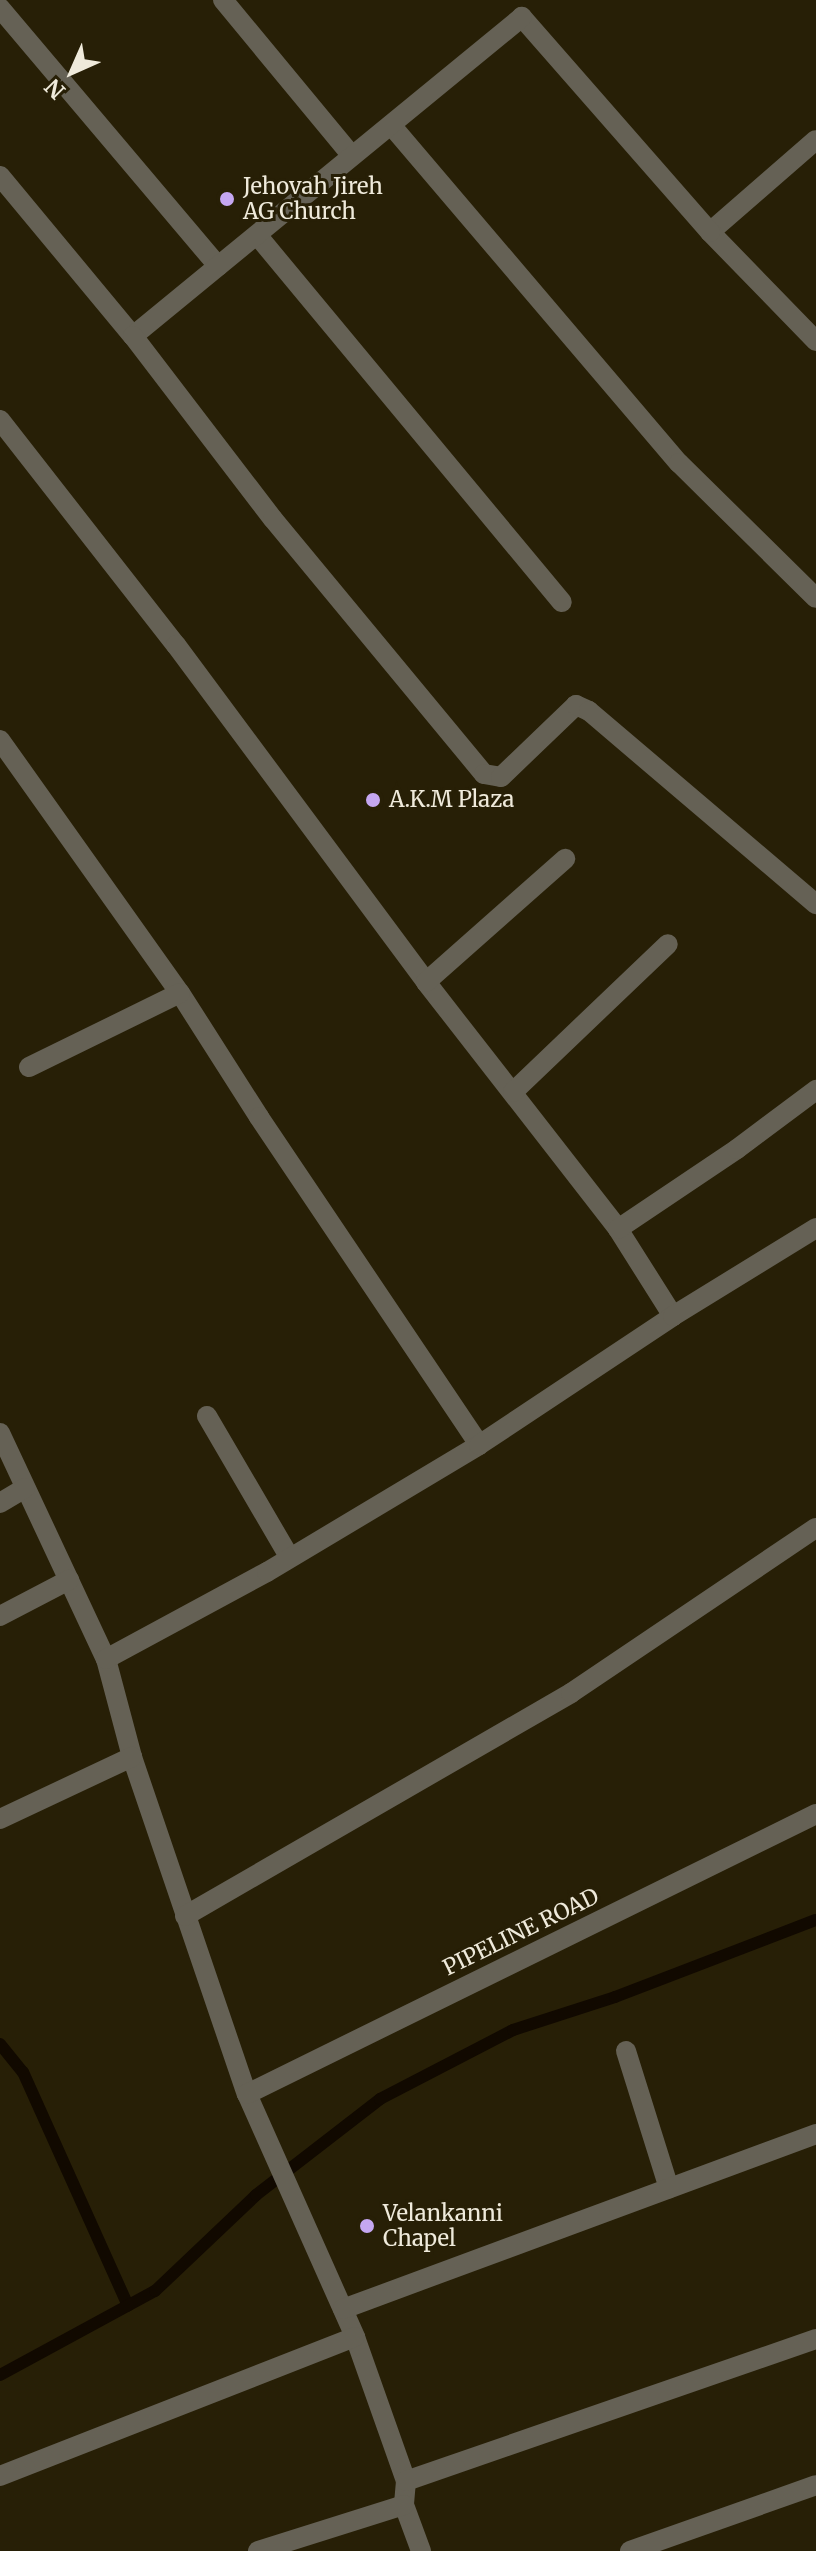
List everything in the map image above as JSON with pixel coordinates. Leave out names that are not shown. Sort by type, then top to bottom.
[{"type":"street","points":[[223,0],[352,156]]},
{"type":"street","points":[[0,8],[218,266]]},
{"type":"street","points":[[133,336],[522,17],[710,232],[816,341]]},
{"type":"street","points":[[391,125],[679,463],[816,598]]},
{"type":"street","points":[[710,232],[816,140]]},
{"type":"street","points":[[0,176],[133,336],[273,519],[484,774],[501,777],[576,705],[589,711],[816,904]]},
{"type":"street","points":[[257,235],[562,602]]},
{"type":"street","points":[[0,420],[176,645],[426,982],[618,1229],[673,1316]]},
{"type":"street","points":[[0,740],[180,993],[259,1117],[479,1445]]},
{"type":"street","points":[[426,982],[565,859]]},
{"type":"street","points":[[513,1092],[668,944]]},
{"type":"street","points":[[29,1067],[180,993]]},
{"type":"street","points":[[618,1229],[737,1149],[816,1090]]},
{"type":"street","points":[[106,1659],[290,1558],[479,1445],[673,1316],[816,1228]]},
{"type":"street","points":[[207,1416],[290,1558]]},
{"type":"street","points":[[0,1433],[106,1659],[132,1757],[247,2094],[355,2337],[406,2481],[404,2505],[421,2551]]},
{"type":"street","points":[[0,1503],[25,1488]]},
{"type":"street","points":[[185,1916],[571,1693],[816,1528]]},
{"type":"street","points":[[0,1616],[69,1580]]},
{"type":"street","points":[[0,1819],[132,1757]]},
{"type":"street","name":"PIPELINE ROAD","points":[[247,2094],[816,1814]]},
{"type":"street","points":[[626,2051],[669,2188]]},
{"type":"street","points":[[343,2309],[816,2134]]},
{"type":"street","points":[[0,2476],[355,2337]]},
{"type":"street","points":[[406,2481],[816,2339]]},
{"type":"street","points":[[630,2551],[816,2485]]},
{"type":"street","points":[[258,2551],[404,2505]]},
{"type":"waterway","points":[[0,2375],[155,2291],[256,2195],[380,2099],[513,2030],[615,1997],[816,1920]]},
{"type":"waterway","points":[[0,2044],[23,2072],[128,2306]]},
{"type":"place","name":"Jehovah Jireh AG Church","points":[[227,199]]},
{"type":"place","name":"A.K.M Plaza","points":[[373,800]]},
{"type":"place","name":"Velankanni Chapel","points":[[367,2226]]}]
